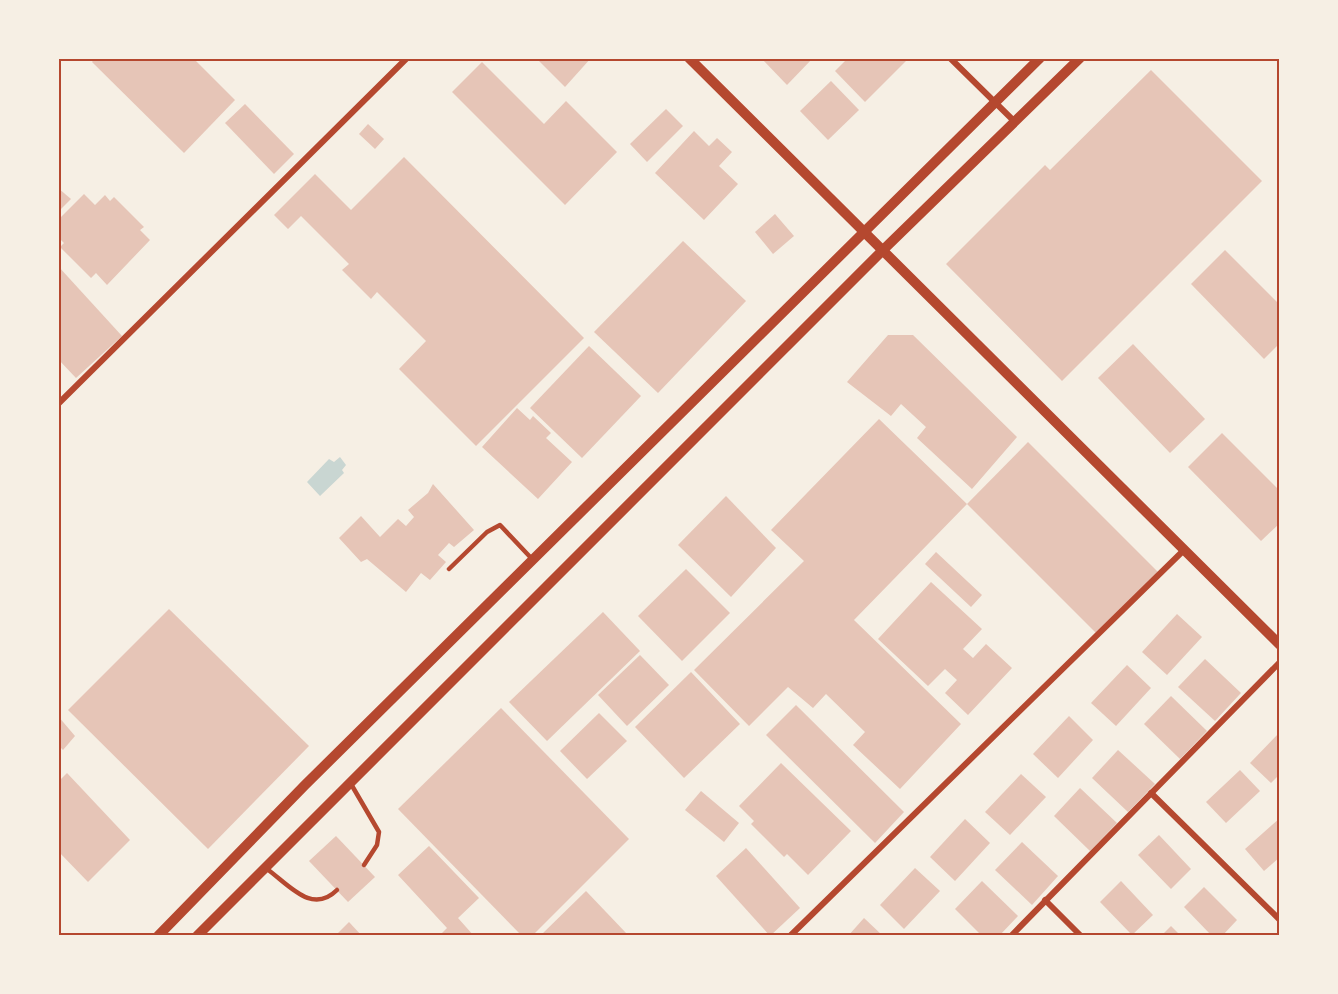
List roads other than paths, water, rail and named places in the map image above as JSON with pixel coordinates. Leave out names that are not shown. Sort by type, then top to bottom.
[{"type":"street","points":[[58,404],[406,58]]},
{"type":"street","points":[[689,58],[1280,645]]},
{"type":"street","points":[[950,58],[994,104],[1015,122]]},
{"type":"street","points":[[158,936],[305,785],[1040,58]]},
{"type":"street","points":[[197,936],[882,251],[1080,58]]},
{"type":"street","points":[[790,936],[1184,550]]},
{"type":"street","points":[[1011,936],[1280,662]]},
{"type":"street","points":[[1151,793],[1280,920]]},
{"type":"street","points":[[1045,900],[1081,936]]},
{"type":"lane","points":[[449,569],[487,532],[500,525],[533,560]]},
{"type":"lane","points":[[350,782],[379,832],[378,845],[364,865]]},
{"type":"lane","points":[[266,868],[309,900],[319,902],[328,899],[337,890]]}]
